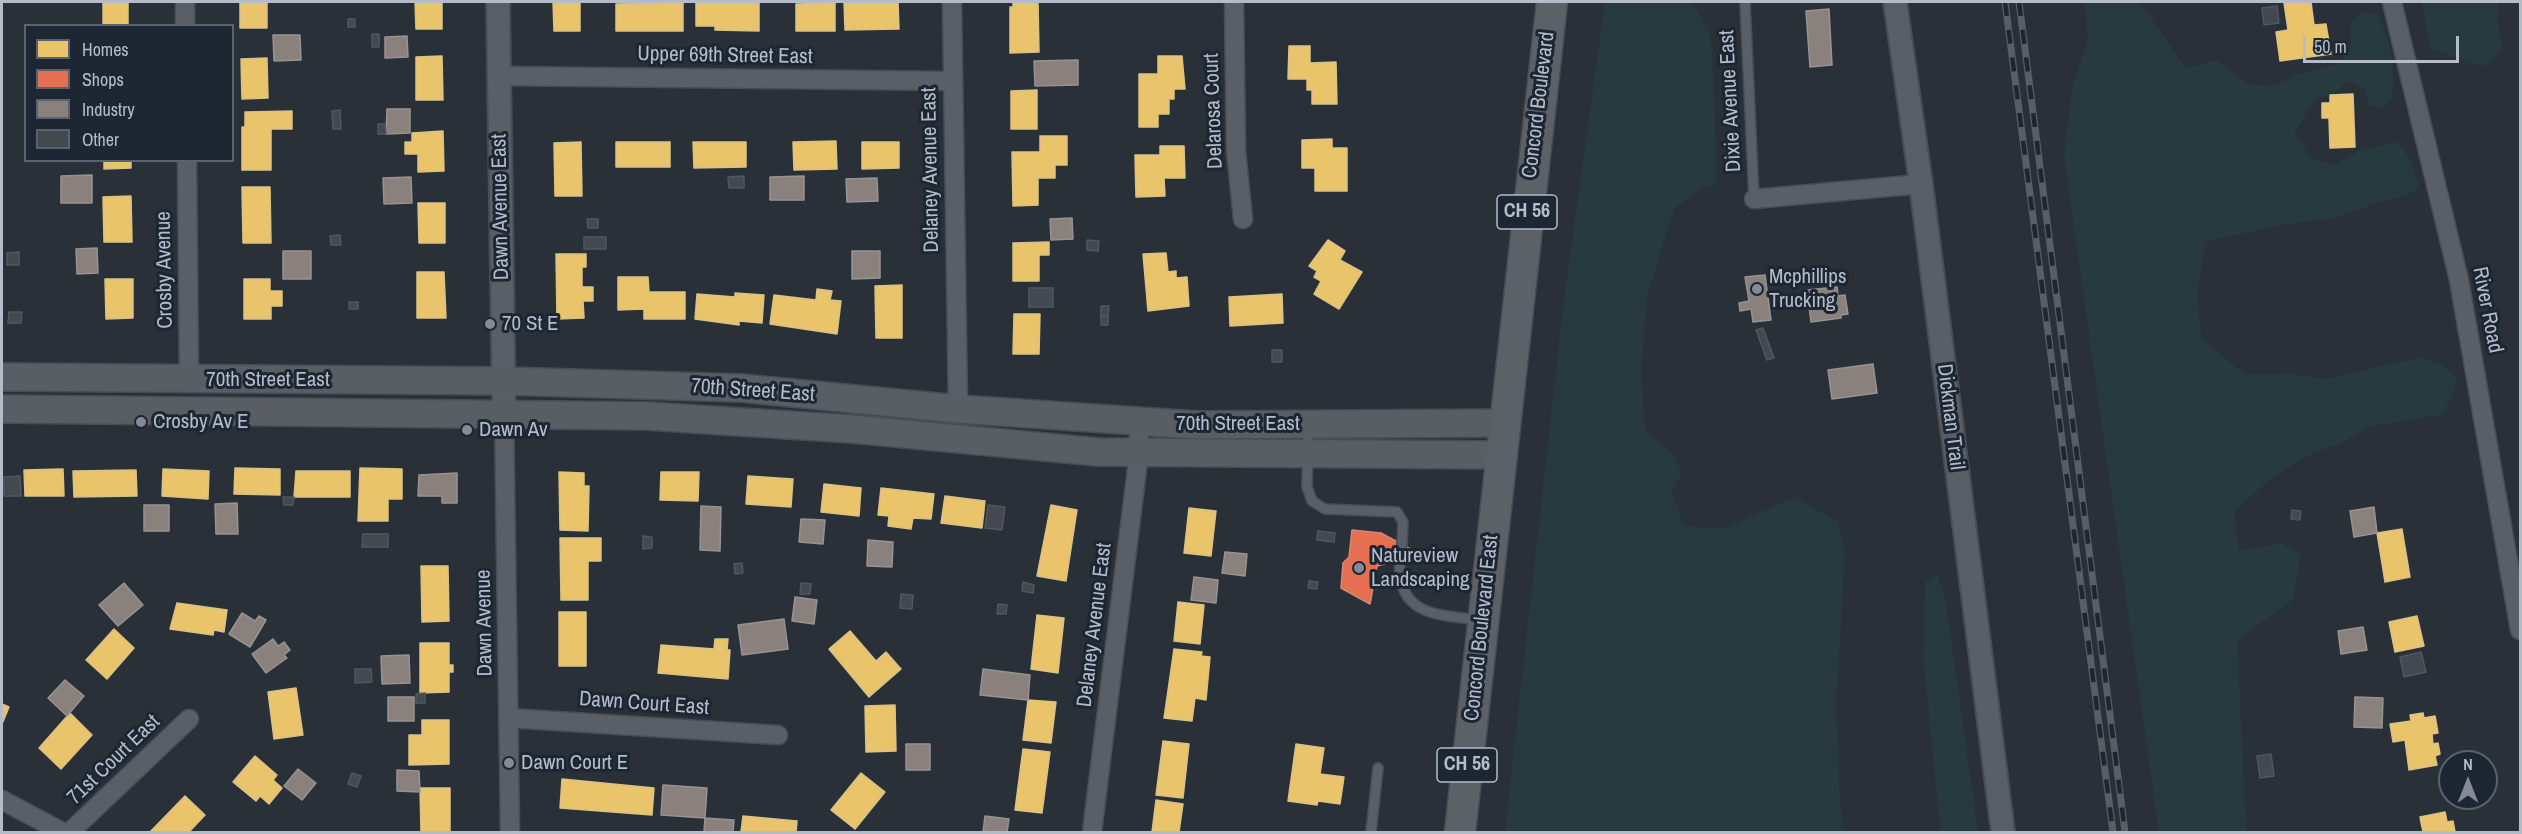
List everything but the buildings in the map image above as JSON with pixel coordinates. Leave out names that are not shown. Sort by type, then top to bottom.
[{"type":"main road","name":"Concord Boulevard","points":[[1504,423],[1552,2]]},
{"type":"main road","name":"70th Street East","points":[[2,377],[504,381],[741,388],[958,409],[1139,423],[1197,425],[1504,423]]},
{"type":"main road","name":"70th Street East","points":[[2,409],[647,416],[762,422],[1098,452],[1501,455]]},
{"type":"main road","name":"Concord Boulevard East","points":[[1460,832],[1504,423]]},
{"type":"street","points":[[185,2],[185,24]]},
{"type":"street","name":"Dawn Avenue East","points":[[498,2],[504,413]]},
{"type":"street","name":"Delaney Avenue East","points":[[952,2],[958,409]]},
{"type":"street","name":"Delarosa Court","points":[[1234,2],[1236,151],[1244,219]]},
{"type":"street","name":"Dickman Trail","points":[[1895,2],[1922,184],[2002,832]]},
{"type":"street","name":"River Road","points":[[2392,2],[2459,280],[2520,630]]},
{"type":"street","name":"Upper 69th Street East","points":[[499,76],[952,81]]},
{"type":"street","name":"Crosby Avenue","points":[[187,162],[189,379]]},
{"type":"street","points":[[1754,199],[1922,184]]},
{"type":"street","name":"Dawn Avenue","points":[[504,413],[510,832]]},
{"type":"street","name":"Delaney Avenue East","points":[[1092,832],[1139,453],[1139,423]]},
{"type":"street","name":"Dawn Court East","points":[[508,718],[778,735]]},
{"type":"street","name":"71st Court East","points":[[70,832],[189,719]]},
{"type":"street","points":[[2,800],[62,832]]},
{"type":"lane","name":"Dixie Avenue East","points":[[1745,2],[1754,199]]},
{"type":"lane","points":[[1308,424],[1307,487],[1312,501],[1325,509],[1397,512],[1403,522],[1402,544]]},
{"type":"lane","points":[[1400,560],[1398,577],[1403,595],[1414,606],[1446,616],[1483,621]]},
{"type":"lane","points":[[1371,832],[1378,768]]},
{"type":"green space","points":[[1605,2],[1692,2],[1709,32],[1712,49],[1717,183],[1700,189],[1674,209],[1647,296],[1641,371],[1645,430],[1675,456],[1681,473],[1672,493],[1684,526],[1724,529],[1794,497],[1838,521],[1845,553],[1836,702],[1840,804],[1844,832],[1505,832],[1564,300]]},
{"type":"green space","points":[[2085,2],[2140,2],[2186,68],[2216,60],[2249,84],[2273,86],[2299,74],[2340,63],[2351,49],[2351,21],[2364,11],[2377,15],[2386,35],[2391,56],[2392,99],[2381,108],[2369,105],[2365,89],[2348,81],[2332,95],[2315,98],[2295,133],[2311,158],[2333,165],[2364,149],[2397,142],[2411,163],[2419,187],[2407,196],[2382,201],[2334,218],[2280,225],[2205,242],[2197,295],[2201,338],[2245,375],[2293,374],[2327,379],[2421,357],[2442,365],[2457,379],[2451,399],[2441,415],[2371,426],[2341,443],[2307,456],[2269,480],[2234,512],[2239,551],[2280,543],[2301,554],[2293,600],[2237,640],[2246,828],[2249,832],[2159,832],[2064,156],[2073,84],[2088,40]]},
{"type":"green space","points":[[2421,2],[2499,2],[2497,18],[2502,50],[2483,67],[2431,48]]},
{"type":"green space","points":[[1937,575],[1945,596],[1978,832],[1941,832],[1923,658],[1925,582]]},
{"type":"railway","points":[[2005,2],[2113,832]]},
{"type":"railway","points":[[2019,2],[2125,832]]},
{"type":"place","name":"Mcphillips Trucking","points":[[1757,289]]},
{"type":"place","name":"70 St E","points":[[490,324]]},
{"type":"place","name":"Crosby Av E","points":[[141,422]]},
{"type":"place","name":"Dawn Av","points":[[467,430]]},
{"type":"place","name":"Natureview Landscaping","points":[[1359,568]]},
{"type":"place","name":"Dawn Court E","points":[[509,763]]}]
